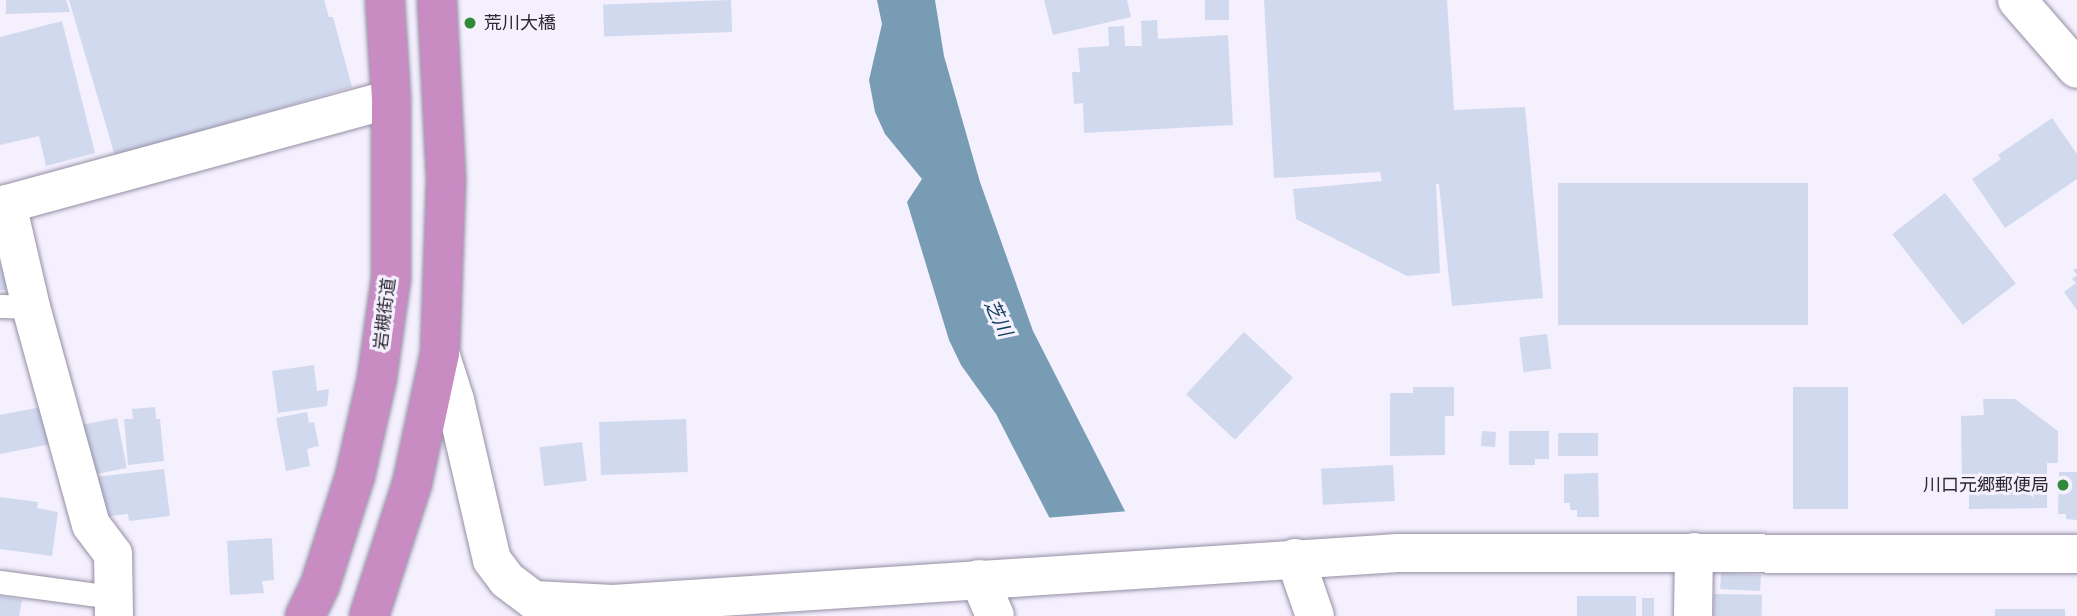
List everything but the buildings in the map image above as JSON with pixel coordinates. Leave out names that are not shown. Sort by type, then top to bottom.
[{"type":"highway","name":"岩槻街道","points":[[305,616],[320,586],[355,476],[377,378],[391,279],[391,99],[386,0]]},
{"type":"highway","points":[[369,616],[412,484],[440,352],[446,178],[437,0]]},
{"type":"street","points":[[2017,0],[2077,69]]},
{"type":"street","points":[[114,607],[113,554],[91,525],[15,306],[7,204],[391,99]]},
{"type":"street","points":[[440,352],[455,400],[492,560],[507,580],[521,608],[607,610],[997,578],[1398,553],[2077,554]]},
{"type":"street","points":[[1693,616],[1694,552]]},
{"type":"street","points":[[1295,558],[1315,616]]},
{"type":"street","points":[[995,616],[997,578]]},
{"type":"lane","points":[[0,582],[114,607]]},
{"type":"water","name":"芝川","points":[[877,0],[935,0],[944,56],[980,182],[1033,331],[1176,611],[1100,616],[996,414],[961,365],[949,340],[907,202],[922,179],[885,134],[875,112],[869,80],[882,24]]},
{"type":"pier","points":[[1129,511],[1182,616],[1096,616],[1045,518]]},
{"type":"place","name":"荒川大橋","points":[[470,23]]},
{"type":"place","name":"川口元郷郵便局","points":[[2063,485]]}]
